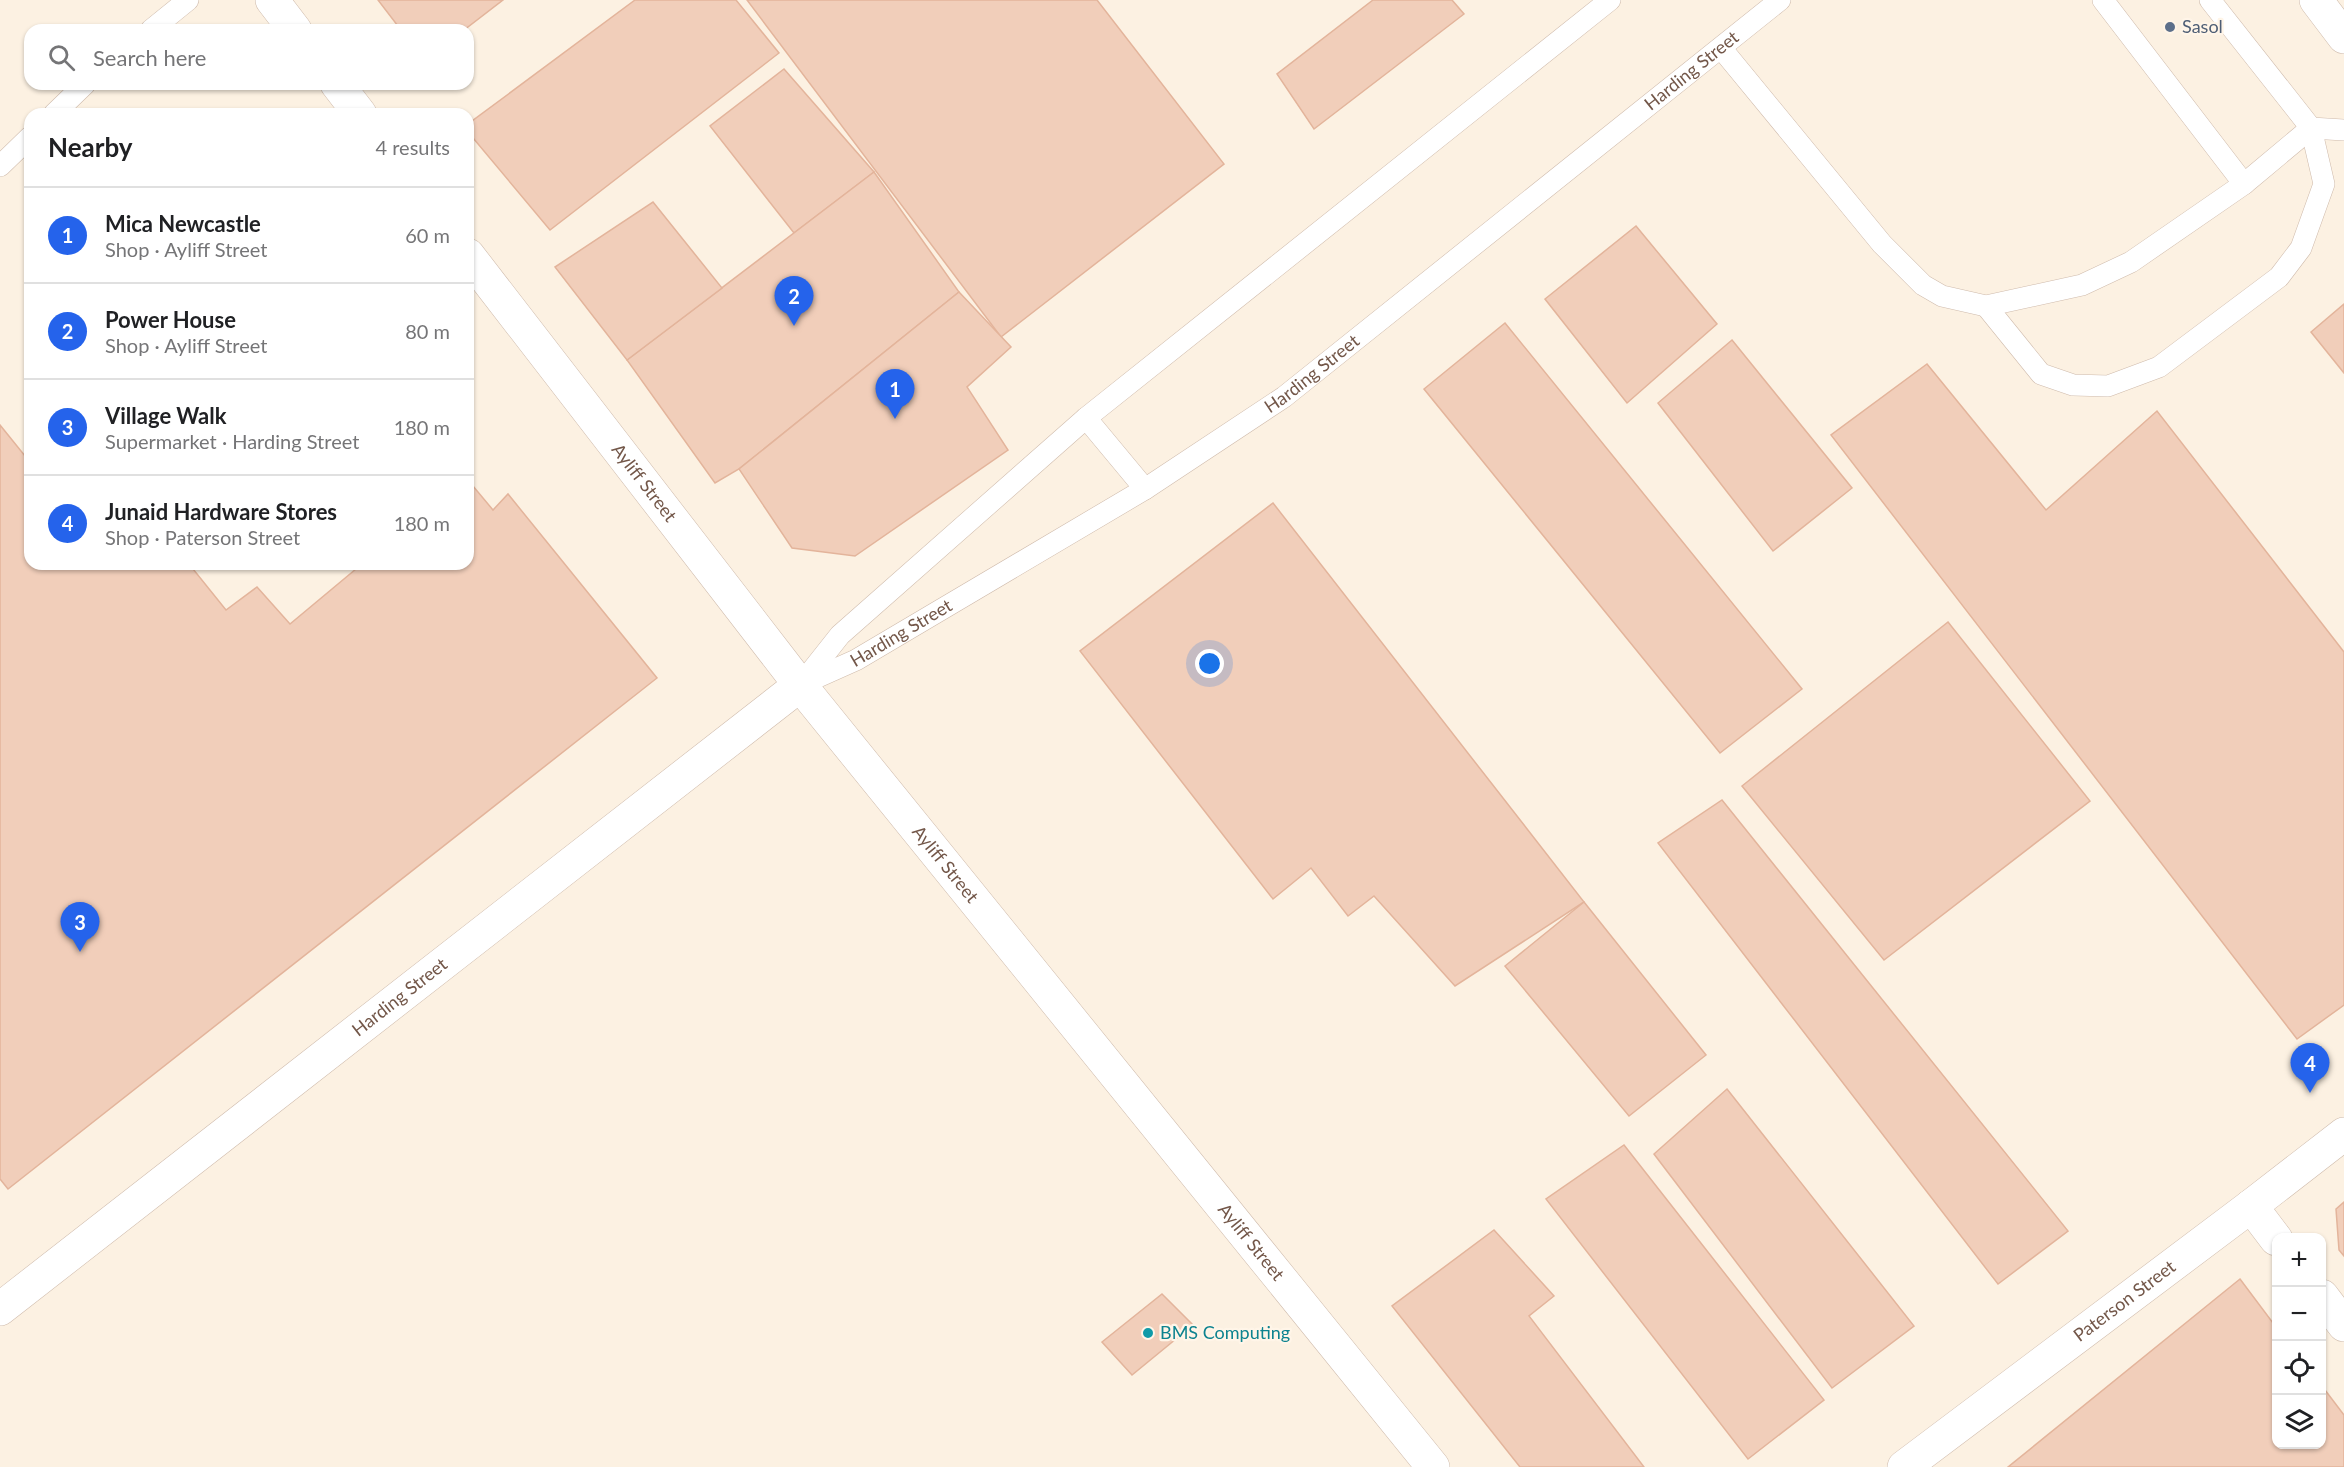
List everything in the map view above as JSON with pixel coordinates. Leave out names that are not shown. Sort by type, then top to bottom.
[{"type":"street","points":[[272,0],[290,24]]},
{"type":"street","points":[[2316,0],[2344,37]]},
{"type":"street","points":[[342,90],[355,108]]},
{"type":"street","name":"Ayliff Street","points":[[474,263],[800,686],[1433,1467]]},
{"type":"street","name":"Harding Street","points":[[0,1309],[800,686]]},
{"type":"street","name":"Paterson Street","points":[[1905,1467],[2344,1134]]},
{"type":"street","points":[[2251,1206],[2272,1233]]},
{"type":"street","points":[[2326,1301],[2344,1325]]},
{"type":"lane","points":[[158,24],[188,0]]},
{"type":"lane","name":"Harding Street","points":[[800,686],[840,635],[1086,418],[1610,0]]},
{"type":"lane","name":"Harding Street","points":[[800,686],[856,660],[1145,489],[1284,397],[1780,0]]},
{"type":"lane","points":[[2103,0],[2244,184]]},
{"type":"lane","points":[[1986,306],[2041,374],[2073,385],[2108,386],[2159,367],[2279,277],[2301,248],[2324,184],[2311,129],[2210,0]]},
{"type":"lane","points":[[1721,48],[1882,244],[1923,285],[1942,296],[1986,306],[2082,285],[2131,262],[2244,184],[2311,129],[2344,130]]},
{"type":"lane","points":[[60,108],[80,90]]},
{"type":"lane","points":[[72,108],[82,90]]},
{"type":"lane","points":[[0,166],[24,143]]},
{"type":"lane","points":[[1086,418],[1145,489]]},
{"type":"building","points":[[378,0],[503,0],[472,24],[396,24]]},
{"type":"building","points":[[635,0],[736,0],[779,53],[550,230],[474,139],[474,120]]},
{"type":"building","points":[[747,0],[1097,0],[1224,164],[1001,337]]},
{"type":"building","points":[[1373,0],[1452,0],[1464,14],[1314,129],[1277,74]]},
{"type":"building","points":[[784,69],[874,172],[794,233],[710,126]]},
{"type":"building","points":[[874,172],[959,292],[739,469],[715,483],[627,360]]},
{"type":"building","points":[[653,202],[722,288],[627,360],[555,267]]},
{"type":"building","points":[[1636,226],[1717,324],[1627,403],[1545,299]]},
{"type":"building","points":[[959,292],[1011,347],[967,387],[1008,450],[855,556],[792,548],[739,469]]},
{"type":"building","points":[[2344,304],[2344,373],[2311,332]]},
{"type":"building","points":[[1505,323],[1802,689],[1720,753],[1424,389]]},
{"type":"building","points":[[1732,340],[1852,488],[1773,551],[1658,403]]},
{"type":"building","points":[[1927,364],[2046,510],[2157,411],[2344,652],[2344,1005],[2297,1039],[1831,435]]},
{"type":"building","points":[[0,425],[24,455],[24,570],[194,570],[226,610],[257,587],[290,624],[355,570],[474,570],[474,487],[493,510],[508,494],[657,678],[8,1189],[0,1179]]},
{"type":"building","points":[[1273,503],[1584,902],[1455,986],[1374,896],[1348,916],[1311,868],[1273,899],[1080,651]]},
{"type":"building","points":[[1948,622],[2090,801],[1884,960],[1742,786]]},
{"type":"building","points":[[1722,800],[2068,1231],[1998,1284],[1658,843]]},
{"type":"building","points":[[1584,902],[1706,1055],[1629,1116],[1505,966]]},
{"type":"building","points":[[1727,1089],[1914,1326],[1832,1388],[1654,1154]]},
{"type":"building","points":[[1624,1145],[1824,1400],[1748,1459],[1546,1199]]},
{"type":"building","points":[[2344,1202],[2344,1256],[2339,1250],[2336,1209]]},
{"type":"building","points":[[1494,1230],[1554,1296],[1529,1316],[1644,1467],[1520,1467],[1392,1306]]},
{"type":"building","points":[[2240,1279],[2272,1322],[2272,1449],[2326,1449],[2326,1391],[2344,1415],[2344,1467],[2008,1467]]},
{"type":"building","name":"BMS Computing","points":[[1162,1294],[1193,1325],[1132,1375],[1102,1342]]},
{"type":"place","name":"Sasol","points":[[2170,27]]},
{"type":"place","name":"Power House","points":[[794,326]]},
{"type":"place","name":"Mica Newcastle","points":[[895,419]]},
{"type":"place","name":"Village Walk","points":[[80,952]]},
{"type":"place","name":"Junaid Hardware Stores","points":[[2310,1093]]},
{"type":"place","name":"BMS Computing","points":[[1148,1333]]}]
